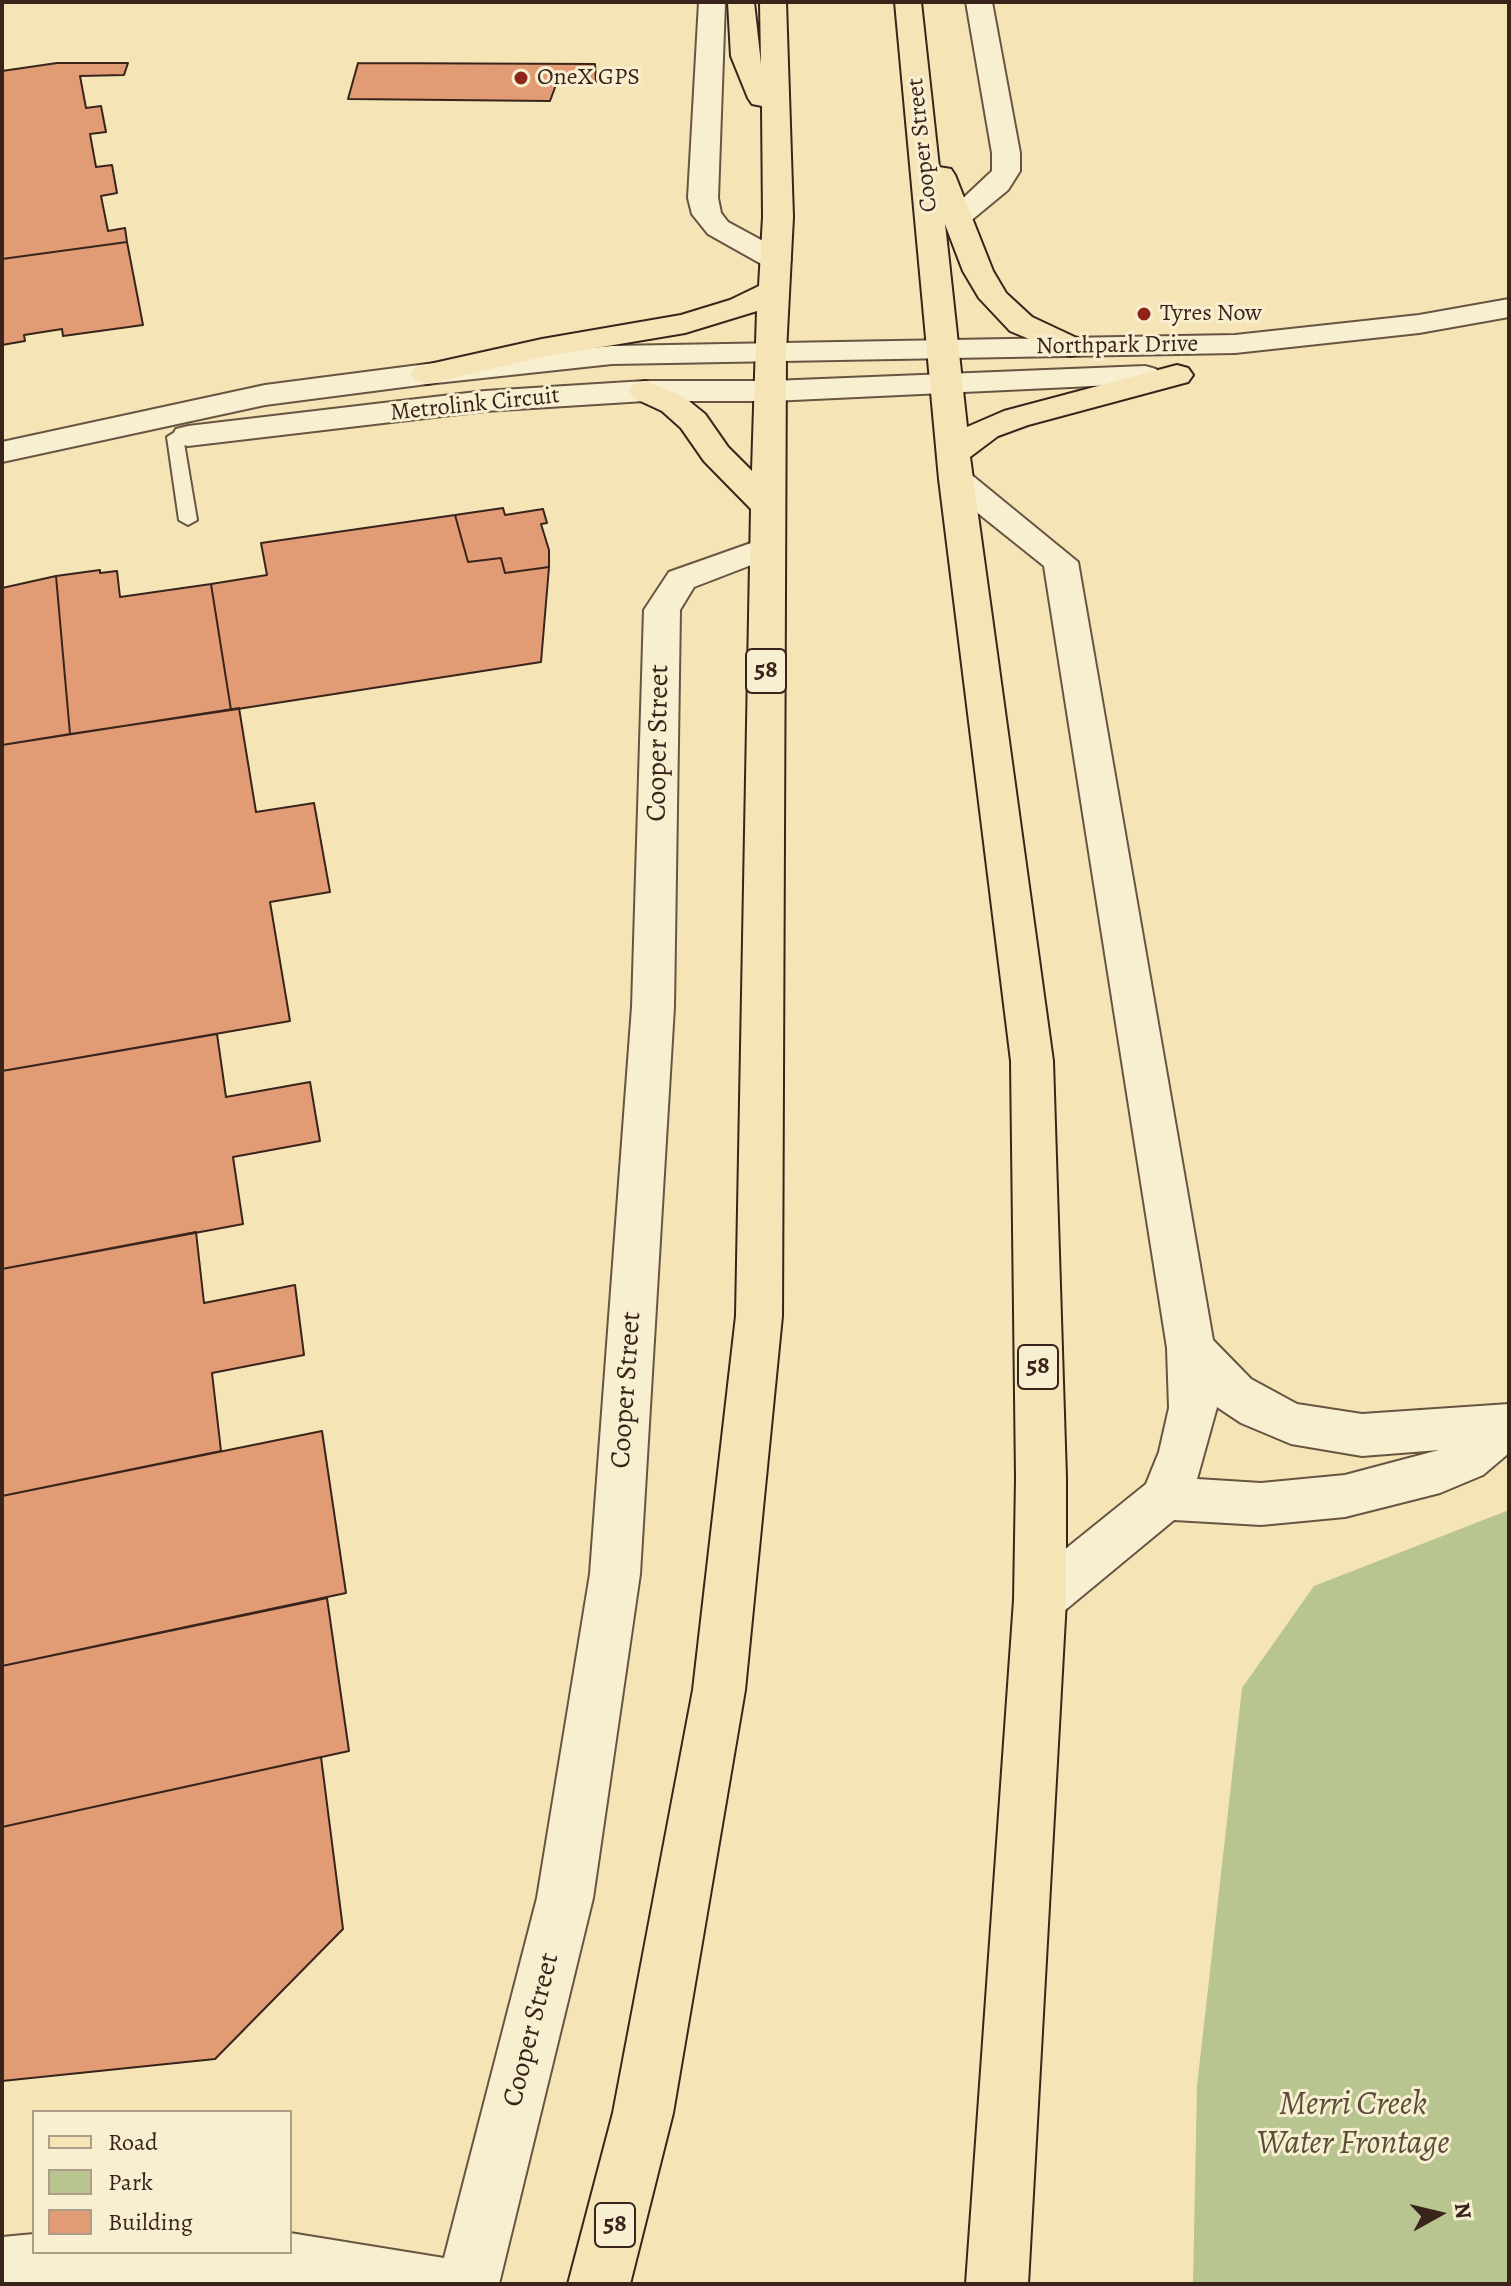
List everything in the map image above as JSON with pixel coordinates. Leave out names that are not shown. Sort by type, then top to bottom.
[{"type":"main road","points":[[741,2],[744,56],[776,125]]},
{"type":"main road","name":"58","points":[[599,2284],[643,2113],[719,1690],[759,1316],[772,391],[770,352],[776,275],[773,2]]},
{"type":"main road","name":"Cooper Street","points":[[908,2],[955,466],[1032,1061],[1041,1478],[1040,1600],[997,2284]]},
{"type":"main road","points":[[921,124],[985,285],[1006,313],[1036,333],[1070,347]]},
{"type":"main road","points":[[427,374],[542,348],[699,321],[741,307],[776,275]]},
{"type":"main road","points":[[955,466],[986,429],[1016,418],[1177,375]]},
{"type":"main road","points":[[645,391],[673,404],[693,421],[768,527]]},
{"type":"street","points":[[712,2],[703,198],[707,214],[718,228],[776,275]]},
{"type":"street","name":"Cooper Street","points":[[958,217],[998,184],[1006,171],[1006,153],[979,2]]},
{"type":"street","name":"Northpark Drive","points":[[770,352],[1161,347],[1308,338],[1419,324],[1509,308]]},
{"type":"street","name":"Northpark Drive","points":[[949,385],[1177,375],[1370,359],[1496,341]]},
{"type":"street","name":"Metrolink Circuit","points":[[2,453],[265,395],[427,374],[639,354],[770,352]]},
{"type":"street","name":"Metrolink Circuit","points":[[2,453],[296,426],[485,401],[645,391],[772,391],[949,385]]},
{"type":"street","points":[[955,466],[1061,562],[1191,1348],[1193,1408],[1183,1452],[1165,1498],[1040,1600]]},
{"type":"street","name":"Cooper Street","points":[[468,2284],[565,1898],[615,1574],[653,1007],[662,610],[681,580],[768,527]]},
{"type":"street","points":[[1191,1348],[1234,1393],[1291,1424],[1362,1435],[1509,1424]]},
{"type":"street","points":[[1165,1498],[1261,1504],[1345,1496],[1440,1472],[1466,1460],[1509,1424]]},
{"type":"street","points":[[2,2268],[127,2257],[289,2264],[433,2284]]},
{"type":"lane","points":[[175,437],[188,520]]},
{"type":"green space","name":"Merri Creek Water Frontage","points":[[1509,1510],[1509,2284],[1193,2284],[1197,2086],[1242,1688],[1314,1586]]},
{"type":"building","points":[[57,63],[128,63],[124,75],[80,76],[86,108],[101,106],[106,132],[90,134],[96,167],[112,165],[117,193],[101,196],[108,231],[125,228],[127,242],[2,259],[2,71]]},
{"type":"building","points":[[358,63],[595,64],[596,82],[557,82],[550,101],[348,99]]},
{"type":"building","points":[[127,242],[143,325],[63,336],[62,329],[24,335],[25,341],[2,345],[2,259]]},
{"type":"building","points":[[503,508],[505,515],[543,509],[547,523],[541,524],[549,550],[549,567],[505,573],[501,558],[468,562],[455,515]]},
{"type":"building","points":[[455,515],[468,562],[501,558],[505,573],[549,567],[541,662],[231,710],[211,584],[267,575],[261,543]]},
{"type":"building","points":[[100,570],[100,573],[117,571],[120,597],[211,584],[231,710],[70,734],[56,576]]},
{"type":"building","points":[[56,576],[70,734],[2,745],[2,588]]},
{"type":"building","points":[[239,708],[256,812],[314,803],[330,892],[270,902],[290,1021],[2,1071],[2,745]]},
{"type":"building","points":[[217,1034],[226,1097],[310,1082],[320,1141],[233,1157],[243,1224],[2,1269],[2,1071]]},
{"type":"building","points":[[196,1232],[204,1303],[295,1285],[304,1355],[212,1373],[221,1451],[2,1496],[2,1269]]},
{"type":"building","points":[[322,1431],[346,1593],[2,1666],[2,1496]]},
{"type":"building","points":[[327,1598],[349,1751],[2,1827],[2,1666]]},
{"type":"building","points":[[321,1757],[343,1929],[215,2059],[2,2081],[2,1827]]},
{"type":"place","name":"OneX GPS","points":[[521,78]]},
{"type":"place","name":"Tyres Now","points":[[1144,314]]}]
